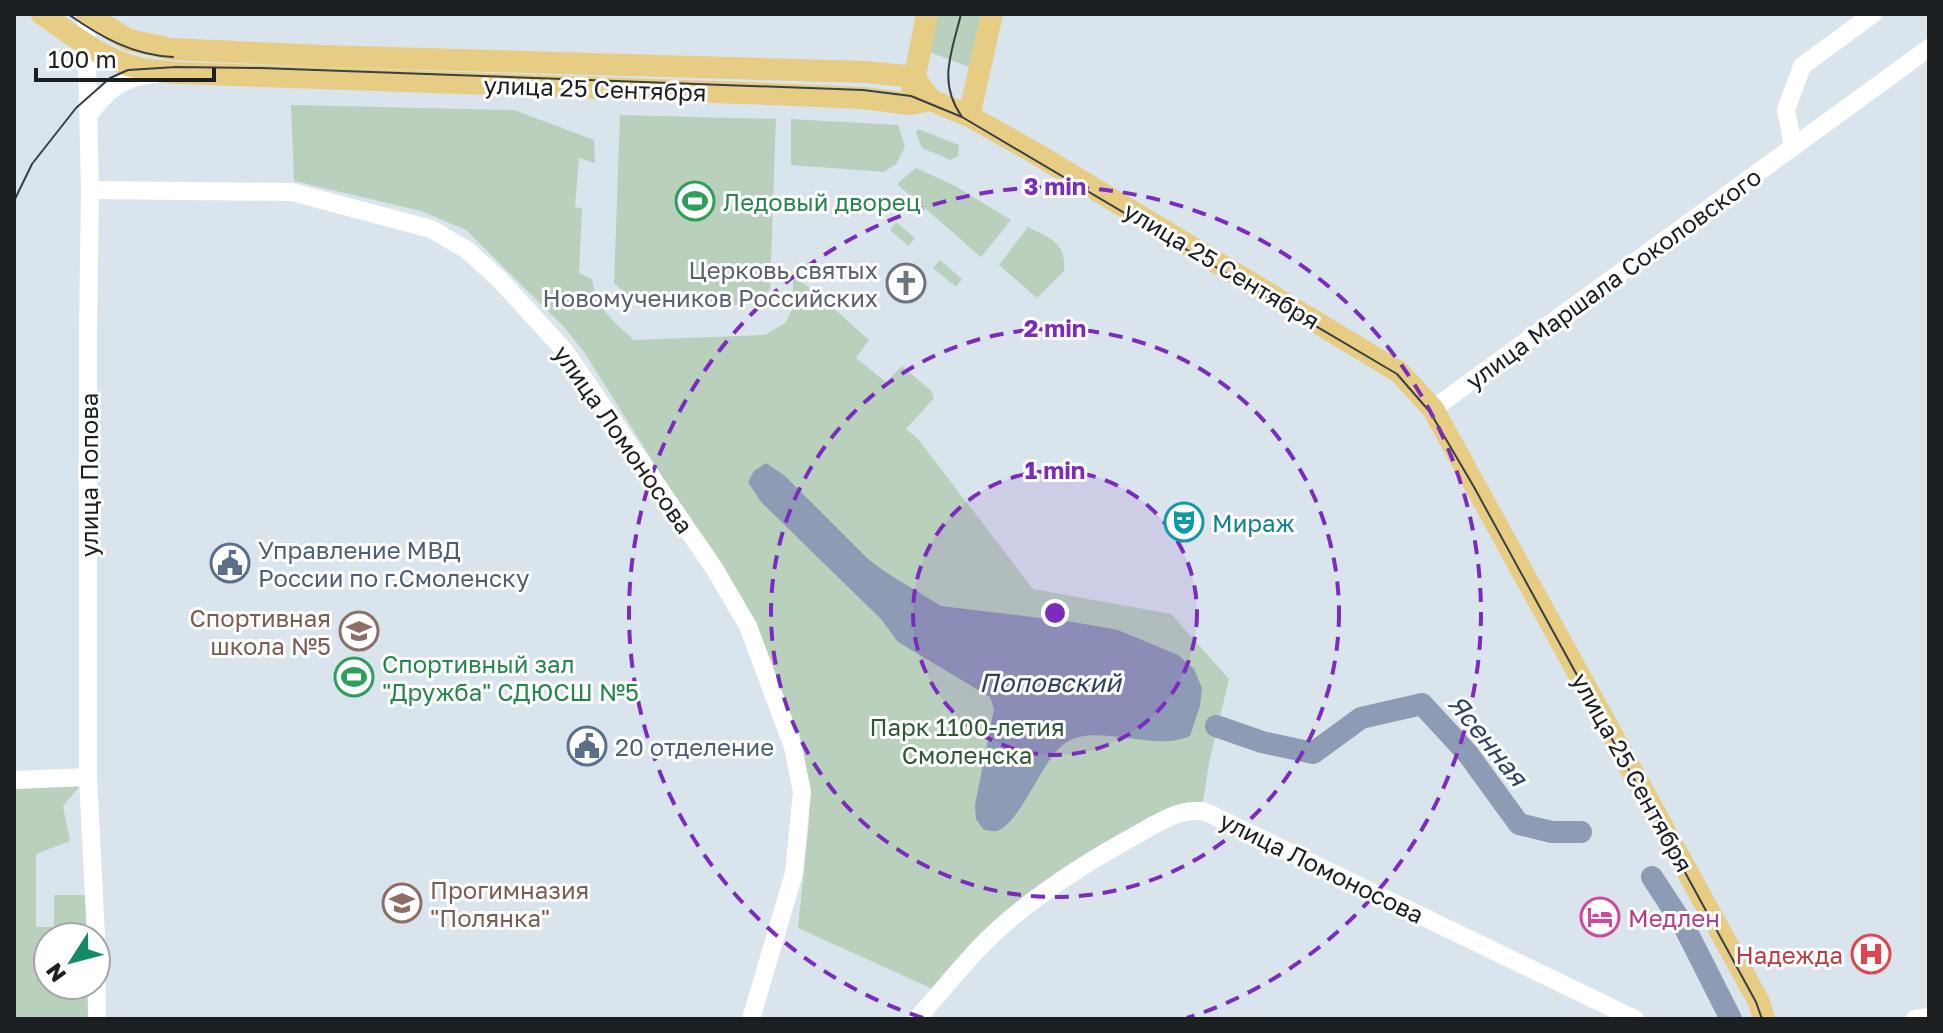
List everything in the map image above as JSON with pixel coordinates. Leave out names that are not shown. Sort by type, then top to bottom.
[{"type":"main road","name":"улица 25 Сентября","points":[[42,14],[87,45],[135,67],[178,73],[863,98],[920,102],[969,116],[1399,372],[1433,409],[1762,1010]]},
{"type":"main road","points":[[86,14],[129,40],[171,49],[867,72],[914,77]]},
{"type":"main road","points":[[920,102],[914,77],[927,14]]},
{"type":"main road","points":[[969,116],[992,14]]},
{"type":"street","name":"улица Попова","points":[[86,14],[90,190],[88,777],[95,921]]},
{"type":"street","points":[[1793,146],[1786,110],[1802,66],[1873,14]]},
{"type":"street","name":"улица Маршала Соколовского","points":[[1433,409],[1929,48]]},
{"type":"street","points":[[89,115],[107,92],[133,77],[178,73]]},
{"type":"street","name":"улица Ломоносова","points":[[90,190],[292,192],[431,229],[467,250],[499,279],[567,354],[714,568],[748,626],[793,747],[802,792],[794,873],[751,1019]]},
{"type":"street","points":[[14,780],[88,777]]},
{"type":"street","name":"улица Ломоносова","points":[[917,1019],[979,948],[1055,885],[1100,855],[1175,814],[1195,809],[1220,818],[1635,1019]]},
{"type":"street","points":[[1915,1019],[1929,1017]]},
{"type":"green space","points":[[936,14],[982,14],[969,67],[927,51]]},
{"type":"green space","name":"Парк 1100-летия Смоленска","points":[[291,105],[514,110],[594,140],[595,163],[579,158],[575,207],[582,208],[579,273],[592,279],[602,306],[634,340],[765,335],[785,323],[793,308],[793,277],[812,289],[869,340],[856,358],[886,382],[902,366],[931,391],[934,398],[906,429],[918,439],[1033,589],[1171,614],[1229,679],[1203,801],[1147,818],[1085,860],[935,990],[798,928],[809,821],[800,735],[753,627],[718,565],[584,352],[564,327],[466,230],[421,211],[294,181]]},
{"type":"green space","name":"Ледовый дворец","points":[[620,115],[776,119],[770,290],[746,303],[704,306],[635,298],[614,283]]},
{"type":"green space","points":[[791,119],[898,125],[905,147],[896,164],[884,172],[791,165]]},
{"type":"green space","points":[[918,129],[959,145],[958,156],[951,160],[922,148],[916,133]]},
{"type":"green space","points":[[916,168],[955,186],[1011,220],[981,257],[897,184]]},
{"type":"green space","points":[[896,222],[915,238],[908,246],[890,230]]},
{"type":"green space","points":[[1028,227],[1060,247],[1064,261],[1064,271],[1037,298],[999,265]]},
{"type":"green space","points":[[940,260],[962,279],[956,287],[933,268]]},
{"type":"green space","points":[[87,778],[63,806],[70,841],[36,854],[32,1001],[95,1001],[95,1019],[14,1019],[14,780]]},
{"type":"green space","points":[[54,895],[92,895],[93,921],[54,921]]},
{"type":"water","name":"Поповский","points":[[766,463],[785,476],[868,559],[941,606],[1118,630],[1178,655],[1194,669],[1202,688],[1200,706],[1190,736],[1159,741],[1092,735],[1077,738],[1064,744],[1047,763],[1023,805],[1006,826],[997,831],[984,830],[976,819],[975,805],[994,709],[990,697],[898,642],[880,618],[761,502],[748,482],[754,471]]},
{"type":"waterway","name":"Ясенная","points":[[1216,726],[1262,742],[1313,753],[1361,718],[1422,704],[1468,754],[1519,824],[1552,832],[1581,832]]},
{"type":"waterway","name":"Ясенная","points":[[1652,877],[1684,926],[1731,1019]]},
{"type":"tram line","points":[[68,14],[130,49],[173,57]]},
{"type":"tram line","points":[[961,14],[948,79],[954,104],[962,117]]},
{"type":"tram line","points":[[14,201],[32,164],[76,108],[110,78],[128,70],[261,68],[863,90],[911,96],[962,117],[1397,374],[1430,412],[1474,487],[1756,1002],[1762,1019]]},
{"type":"place","name":"Ледовый дворец","points":[[695,201]]},
{"type":"place","name":"Церковь святых Новомучеников Российских","points":[[906,283]]},
{"type":"place","name":"Мираж","points":[[1184,522]]},
{"type":"place","name":"Управление МВД России по г.Смоленску","points":[[230,563]]},
{"type":"place","name":"Спортивная школа №5","points":[[359,631]]},
{"type":"place","name":"Спортивный зал \"Дружба\" СДЮСШ №5","points":[[354,677]]},
{"type":"place","name":"20 отделение","points":[[587,746]]},
{"type":"place","name":"Прогимназия \"Полянка\"","points":[[402,903]]},
{"type":"place","name":"Медлен","points":[[1600,917]]},
{"type":"place","name":"Надежда","points":[[1871,954]]}]
